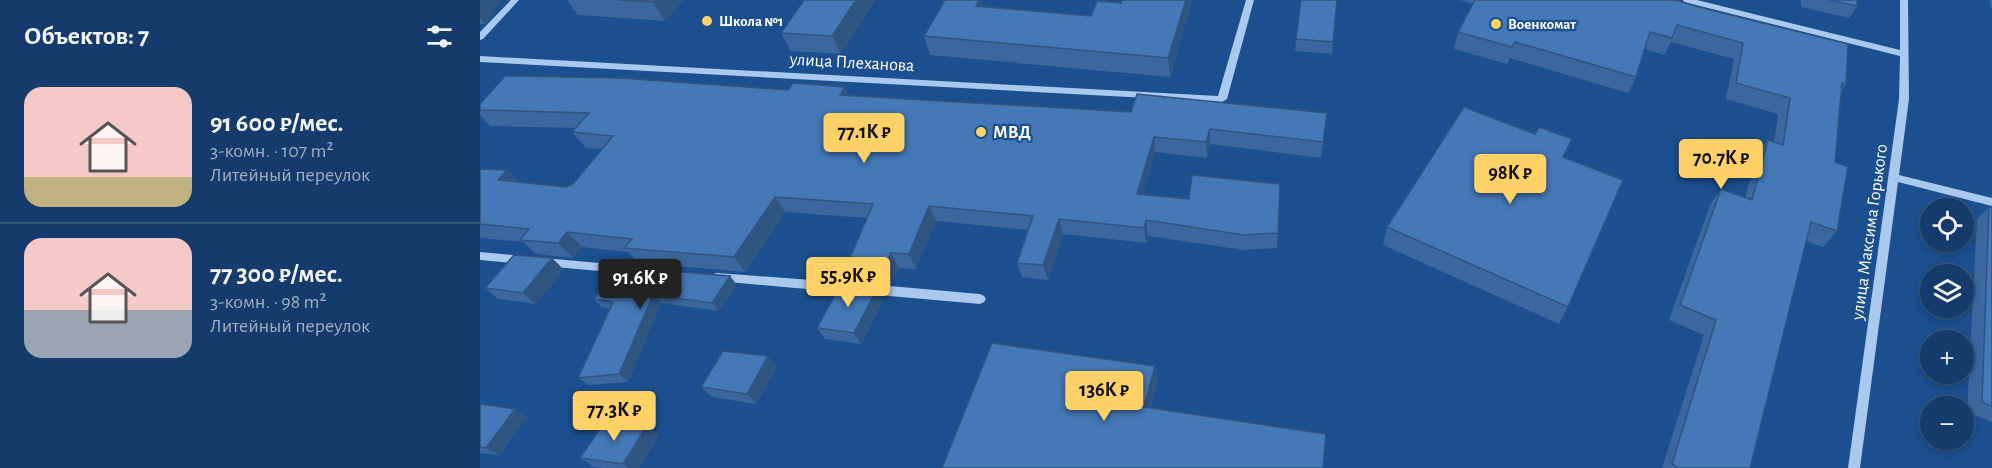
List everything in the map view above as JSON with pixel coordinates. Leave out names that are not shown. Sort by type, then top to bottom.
[{"type":"street","points":[[480,37],[515,0]]},
{"type":"street","name":"улица Плеханова","points":[[480,58],[1222,99],[1250,0]]},
{"type":"street","points":[[1688,0],[1904,54]]},
{"type":"street","name":"улица Максима Горького","points":[[1854,468],[1904,99],[1904,0]]},
{"type":"street","points":[[1893,177],[1992,202]]},
{"type":"street","points":[[480,256],[647,271]]},
{"type":"street","points":[[706,276],[980,299]]},
{"type":"building","points":[[618,0],[655,0],[653,2]]},
{"type":"building","points":[[804,0],[856,0],[832,36],[781,33]]},
{"type":"building","points":[[945,0],[979,0],[976,6],[1091,16],[1097,1],[1121,3],[1122,0],[1186,0],[1168,58],[924,36]]},
{"type":"building","points":[[1301,0],[1337,0],[1333,42],[1296,39]]},
{"type":"building","points":[[1475,0],[1676,0],[1848,44],[1846,84],[1842,83],[1835,162],[1848,167],[1837,231],[1811,222],[1750,468],[1679,468],[1672,464],[1716,320],[1680,305],[1721,189],[1752,200],[1768,140],[1783,145],[1790,98],[1736,83],[1743,43],[1677,25],[1672,38],[1650,32],[1636,77],[1515,42],[1512,47],[1458,32]]},
{"type":"building","points":[[1830,0],[1857,0],[1857,6]]},
{"type":"building","points":[[505,76],[620,78],[788,90],[793,83],[845,87],[840,95],[1131,112],[1137,94],[1327,113],[1323,142],[1210,129],[1206,142],[1154,137],[1137,194],[1189,199],[1192,175],[1280,184],[1278,233],[1244,235],[1146,220],[1144,228],[1059,219],[1043,265],[1017,263],[1033,216],[929,206],[909,254],[891,253],[882,270],[846,267],[873,204],[775,197],[734,257],[624,248],[632,239],[567,232],[558,243],[520,240],[529,229],[480,224],[480,169],[507,170],[498,180],[566,187],[573,184],[613,136],[572,132],[589,113],[480,110],[480,104]]},
{"type":"building","points":[[1464,107],[1535,134],[1539,127],[1572,139],[1563,157],[1623,180],[1568,307],[1387,227]]},
{"type":"building","points":[[1989,207],[1992,208],[1992,406],[1982,402]]},
{"type":"building","points":[[514,255],[552,258],[523,293],[485,288]]},
{"type":"building","points":[[620,267],[730,276],[712,303],[653,295],[619,374],[578,378],[613,302],[593,299]]},
{"type":"building","points":[[841,284],[878,287],[854,333],[817,328]]},
{"type":"building","points":[[992,343],[1155,366],[1144,407],[1326,434],[1323,468],[942,468]]},
{"type":"building","points":[[723,351],[768,356],[747,394],[701,387]]},
{"type":"building","points":[[480,404],[515,409],[486,448],[480,447]]},
{"type":"building","points":[[606,420],[647,426],[623,464],[580,458]]},
{"type":"place","name":"Школа №1","points":[[707,21]]},
{"type":"place","name":"Военкомат","points":[[1496,24]]},
{"type":"place","name":"МВД","points":[[981,132]]}]
